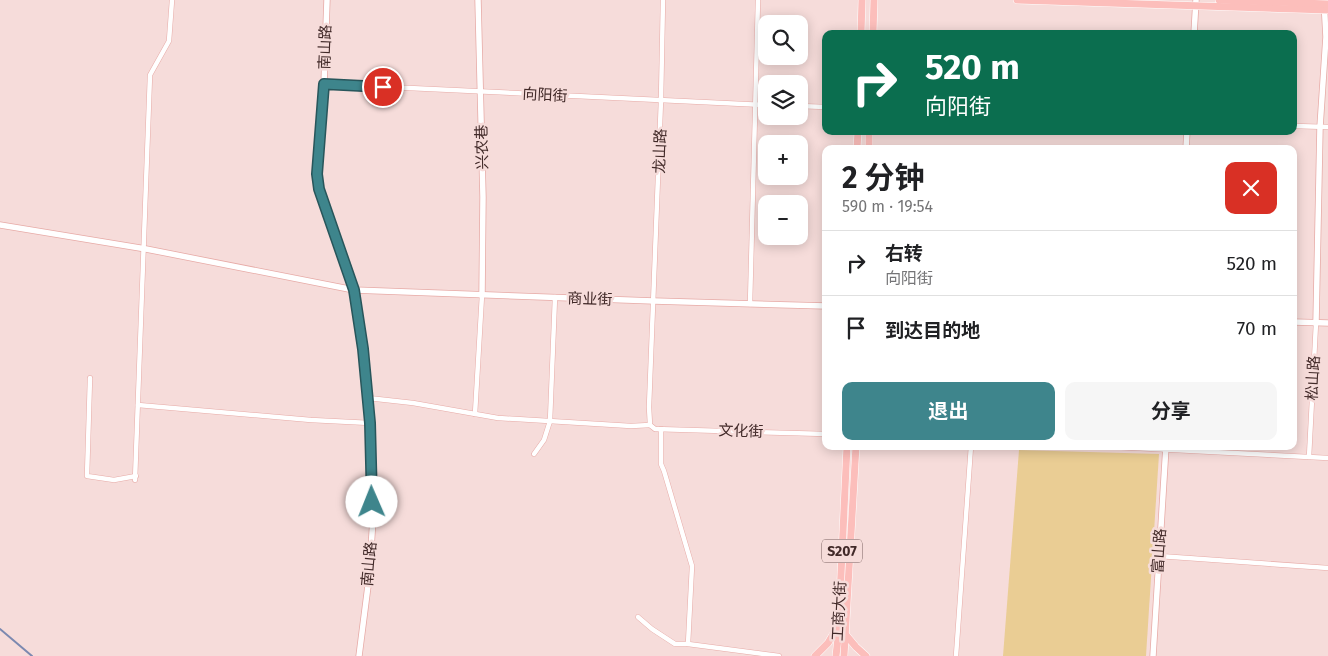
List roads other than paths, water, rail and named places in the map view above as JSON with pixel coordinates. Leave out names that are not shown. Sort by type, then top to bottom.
[{"type":"main road","points":[[861,30],[862,0]]},
{"type":"main road","points":[[873,30],[874,0]]},
{"type":"main road","points":[[1017,0],[1326,5]]},
{"type":"main road","points":[[1219,0],[1326,5]]},
{"type":"main road","name":"工商大街","points":[[836,656],[847,450]]},
{"type":"main road","name":"工商大街","points":[[844,656],[856,450]]},
{"type":"main road","points":[[815,656],[828,643],[839,623]]},
{"type":"main road","points":[[846,635],[866,656]]},
{"type":"street","points":[[90,378],[87,476],[114,480],[136,478],[150,75],[168,40],[172,0]]},
{"type":"street","name":"南山路","points":[[327,0],[324,84],[317,174],[319,189],[354,290],[363,349],[370,423],[373,519],[369,578],[359,656]]},
{"type":"street","name":"兴农巷","points":[[478,0],[483,197],[482,294]]},
{"type":"street","name":"龙山路","points":[[650,425],[649,407],[663,0]]},
{"type":"street","points":[[750,304],[758,0]]},
{"type":"street","points":[[1194,30],[1196,3]]},
{"type":"street","name":"松山路","points":[[1309,457],[1316,323],[1320,127],[1326,37],[1326,5]]},
{"type":"street","name":"向阳街","points":[[324,84],[756,104]]},
{"type":"street","points":[[808,106],[822,107]]},
{"type":"street","points":[[1297,126],[1328,127]]},
{"type":"street","name":"商业街","points":[[0,225],[146,249],[354,290],[822,306]]},
{"type":"street","points":[[475,414],[482,294]]},
{"type":"street","points":[[534,454],[544,440],[550,421],[555,297]]},
{"type":"street","points":[[1297,322],[1328,324]]},
{"type":"street","points":[[368,398],[413,403],[498,418],[631,426],[650,425]]},
{"type":"street","points":[[138,405],[310,420],[370,423]]},
{"type":"street","name":"文化街","points":[[650,425],[655,429],[822,434]]},
{"type":"street","points":[[661,429],[661,464],[692,566],[688,644]]},
{"type":"street","points":[[956,656],[971,450]]},
{"type":"street","name":"富山路","points":[[1153,656],[1166,450]]},
{"type":"street","points":[[1198,450],[1328,458]]},
{"type":"street","points":[[1159,556],[1328,568]]},
{"type":"street","points":[[638,617],[675,644],[779,656]]},
{"type":"waterway","points":[[0,629],[32,656]]}]
